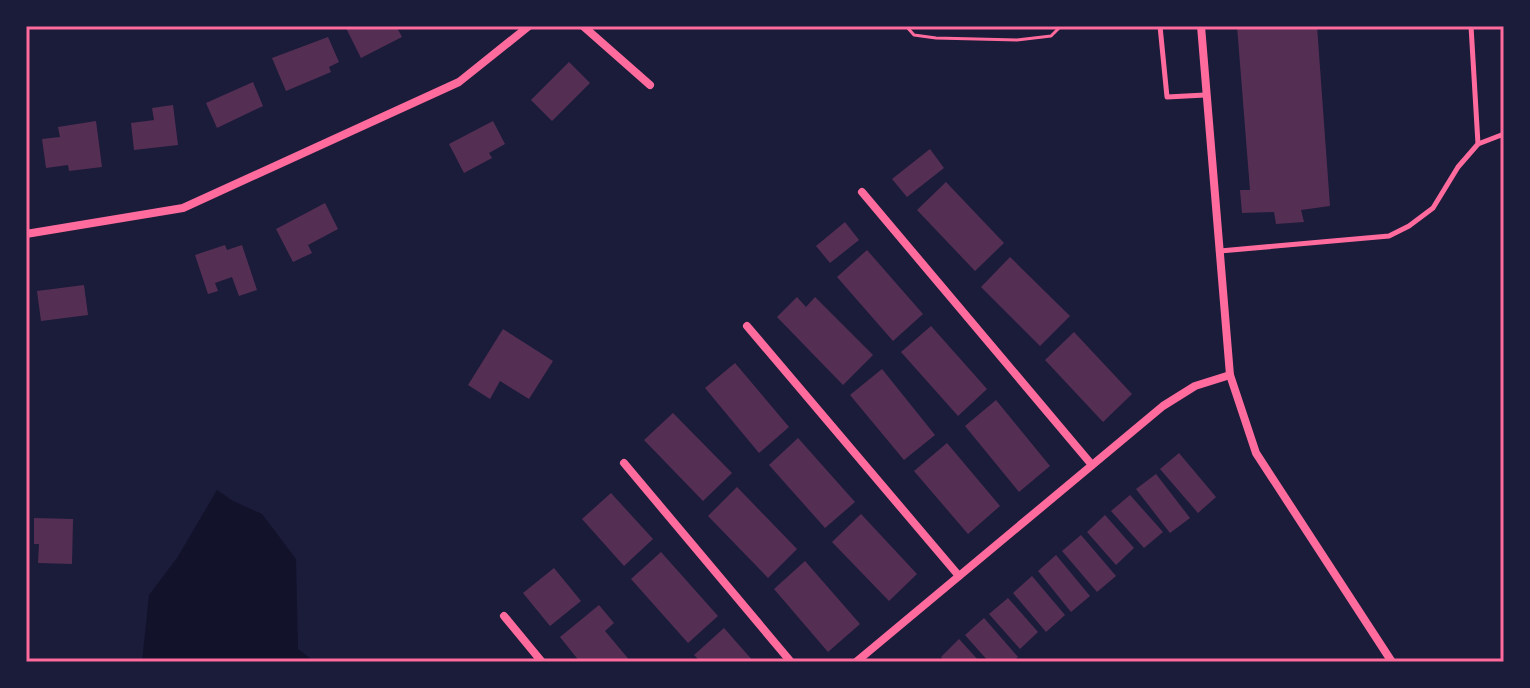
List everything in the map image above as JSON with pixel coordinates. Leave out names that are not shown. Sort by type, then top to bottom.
[{"type":"street","points":[[26,234],[183,208],[459,82],[529,26]]},
{"type":"street","points":[[583,26],[650,85]]},
{"type":"street","points":[[1201,26],[1230,375],[1256,453],[1392,662]]},
{"type":"street","points":[[862,192],[1092,465]]},
{"type":"street","points":[[747,326],[959,576]]},
{"type":"street","points":[[856,662],[1182,392],[1230,375]]},
{"type":"street","points":[[624,463],[791,662]]},
{"type":"street","points":[[504,616],[542,662]]},
{"type":"lane","points":[[1160,26],[1167,97],[1205,95]]},
{"type":"lane","points":[[1471,26],[1478,144]]},
{"type":"lane","points":[[1218,252],[1389,236],[1433,208],[1458,167],[1478,144],[1504,134]]},
{"type":"path","points":[[906,26],[914,35],[936,38],[1017,40],[1051,36],[1061,26]]},
{"type":"shaded area","points":[[217,490],[262,514],[296,559],[298,649],[315,662],[142,662],[149,595],[177,558]]},
{"type":"building","points":[[345,26],[396,26],[402,37],[361,58]]},
{"type":"building","points":[[1237,26],[1317,26],[1330,206],[1301,210],[1304,222],[1276,224],[1274,212],[1242,213],[1240,190],[1250,190]]},
{"type":"building","points":[[328,37],[339,62],[329,67],[331,72],[286,91],[272,58]]},
{"type":"building","points":[[569,62],[590,83],[552,121],[531,100]]},
{"type":"building","points":[[253,82],[263,106],[217,128],[206,103]]},
{"type":"building","points":[[173,105],[178,145],[134,150],[131,123],[154,120],[152,108]]},
{"type":"building","points":[[96,121],[102,167],[69,171],[68,165],[46,168],[42,139],[60,137],[58,127]]},
{"type":"building","points":[[493,121],[505,144],[489,153],[492,158],[464,173],[449,144]]},
{"type":"building","points":[[930,149],[944,168],[907,197],[892,179]]},
{"type":"building","points":[[946,182],[1004,243],[975,271],[917,210]]},
{"type":"building","points":[[325,203],[338,229],[308,245],[312,253],[293,262],[276,229]]},
{"type":"building","points":[[845,222],[859,240],[830,263],[816,246]]},
{"type":"building","points":[[225,245],[227,250],[242,245],[257,290],[239,296],[232,277],[215,283],[218,291],[208,294],[195,255]]},
{"type":"building","points":[[867,250],[923,314],[893,341],[837,277]]},
{"type":"building","points":[[1010,257],[1070,316],[1040,346],[981,287]]},
{"type":"building","points":[[84,285],[88,315],[41,321],[37,291]]},
{"type":"building","points":[[797,297],[806,307],[815,297],[873,355],[843,385],[777,317]]},
{"type":"building","points":[[931,326],[987,389],[958,416],[901,352]]},
{"type":"building","points":[[503,329],[553,361],[529,399],[500,381],[490,399],[468,385]]},
{"type":"building","points":[[1074,332],[1132,394],[1103,422],[1045,360]]},
{"type":"building","points":[[735,363],[789,427],[759,453],[705,388]]},
{"type":"building","points":[[882,369],[935,435],[904,460],[850,395]]},
{"type":"building","points":[[996,400],[1050,466],[1019,492],[965,426]]},
{"type":"building","points":[[673,413],[732,473],[703,501],[644,440]]},
{"type":"building","points":[[798,438],[855,502],[825,528],[769,465]]},
{"type":"building","points":[[947,443],[1000,506],[968,534],[914,471]]},
{"type":"building","points":[[1179,453],[1216,497],[1198,513],[1160,469]]},
{"type":"building","points":[[1156,474],[1190,518],[1170,533],[1136,489]]},
{"type":"building","points":[[737,487],[797,549],[768,578],[708,516]]},
{"type":"building","points":[[611,493],[653,539],[624,566],[582,519]]},
{"type":"building","points":[[1130,495],[1163,532],[1144,548],[1111,511]]},
{"type":"building","points":[[861,514],[917,574],[889,601],[832,542]]},
{"type":"building","points":[[1105,515],[1134,548],[1116,565],[1087,532]]},
{"type":"building","points":[[34,518],[73,519],[72,564],[38,563],[39,544],[34,544]]},
{"type":"building","points":[[1081,535],[1116,576],[1097,592],[1062,551]]},
{"type":"building","points":[[661,552],[718,616],[688,643],[631,579]]},
{"type":"building","points":[[1056,555],[1090,596],[1071,612],[1038,571]]},
{"type":"building","points":[[805,561],[860,624],[828,652],[774,589]]},
{"type":"building","points":[[554,568],[581,601],[550,626],[523,593]]},
{"type":"building","points":[[1032,576],[1065,615],[1046,632],[1013,593]]},
{"type":"building","points":[[1008,598],[1038,632],[1020,649],[989,614]]},
{"type":"building","points":[[599,605],[614,623],[605,631],[631,662],[580,662],[560,637]]},
{"type":"building","points":[[984,618],[1018,657],[1012,662],[989,662],[965,635]]},
{"type":"building","points":[[724,628],[754,662],[701,662],[694,655]]},
{"type":"building","points":[[959,639],[980,662],[945,662],[941,657]]}]
